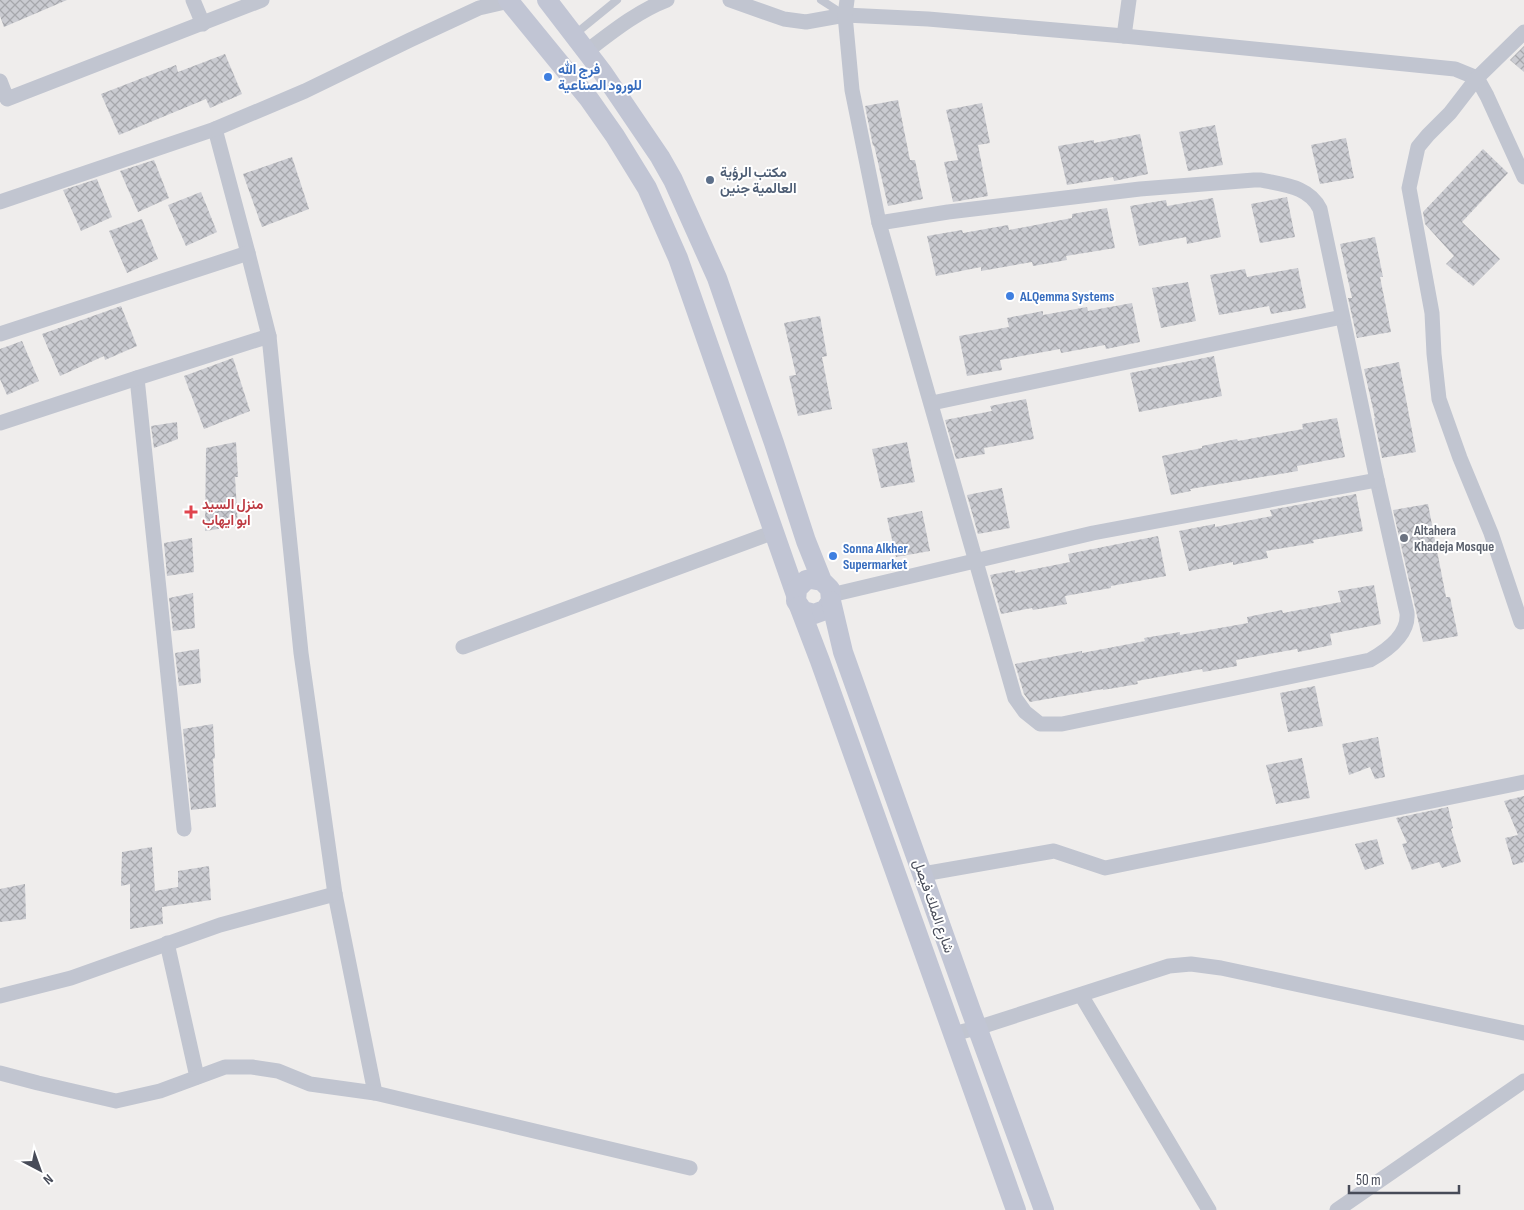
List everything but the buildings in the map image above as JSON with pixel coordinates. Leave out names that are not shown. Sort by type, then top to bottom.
[{"type":"main road","points":[[508,0],[512,4],[522,6],[532,0]]},
{"type":"main road","name":"شارع الملك فيصل","points":[[508,0],[588,99],[615,136],[647,188],[678,258],[797,600],[1016,1210]]},
{"type":"main road","name":"شارع الملك فيصل","points":[[547,0],[604,72],[660,157],[690,217],[716,278],[806,541],[828,592],[844,652],[977,1028],[1044,1210]]},
{"type":"main road","points":[[811,579],[828,592],[825,610],[814,614],[808,614],[797,600],[797,589],[806,580],[811,579]]},
{"type":"street","points":[[193,0],[203,24]]},
{"type":"street","points":[[0,81],[7,99],[262,0]]},
{"type":"street","points":[[0,202],[215,129],[305,91],[479,8],[508,0]]},
{"type":"street","points":[[587,51],[635,16],[653,5],[667,0]]},
{"type":"street","points":[[730,0],[784,19],[806,22],[845,16],[928,19],[1124,36],[1455,69],[1476,78],[1487,96],[1524,177]]},
{"type":"street","points":[[846,0],[845,16],[852,90],[879,223],[1015,698],[1025,712],[1040,724],[1062,724],[1370,660],[1385,651],[1405,629],[1408,617],[1321,215],[1317,204],[1309,195],[1298,189],[1261,180],[1140,189],[948,212],[879,223]]},
{"type":"street","points":[[1124,36],[1129,0]]},
{"type":"street","points":[[1521,622],[1490,533],[1439,399],[1432,313],[1408,188],[1418,147],[1450,113],[1476,78],[1524,32]]},
{"type":"street","points":[[215,129],[269,336],[301,653],[335,894],[375,1093]]},
{"type":"street","points":[[0,334],[248,253]]},
{"type":"street","points":[[932,403],[1342,317]]},
{"type":"street","points":[[0,423],[269,336]]},
{"type":"street","points":[[137,378],[184,829]]},
{"type":"street","points":[[828,592],[1093,533],[1377,480]]},
{"type":"street","points":[[463,647],[774,532]]},
{"type":"street","points":[[923,874],[1054,851],[1105,868],[1524,782]]},
{"type":"street","points":[[0,996],[71,978],[220,925],[335,894]]},
{"type":"street","points":[[167,944],[196,1077]]},
{"type":"street","points":[[952,1034],[977,1028],[1169,966],[1191,964],[1221,968],[1524,1033]]},
{"type":"street","points":[[1081,995],[1209,1210]]},
{"type":"street","points":[[0,1073],[116,1101],[160,1091],[225,1067],[252,1067],[278,1071],[310,1084],[375,1093],[690,1168]]},
{"type":"street","points":[[1337,1210],[1524,1081]]},
{"type":"lane","points":[[574,35],[617,0]]},
{"type":"lane","points":[[820,0],[845,16]]},
{"type":"place","name":"فرج الله للورود الصناعية","points":[[548,77]]},
{"type":"place","name":"مكتب الرؤية العالمية جنين","points":[[710,180]]},
{"type":"place","name":"ALQemma Systems","points":[[1010,296]]},
{"type":"place","name":"منزل السيد ابو ايهاب","points":[[191,512]]},
{"type":"place","name":"Altahera Khadeja Mosque","points":[[1404,538]]},
{"type":"place","name":"Sonna Alkher Supermarket","points":[[833,556]]}]
